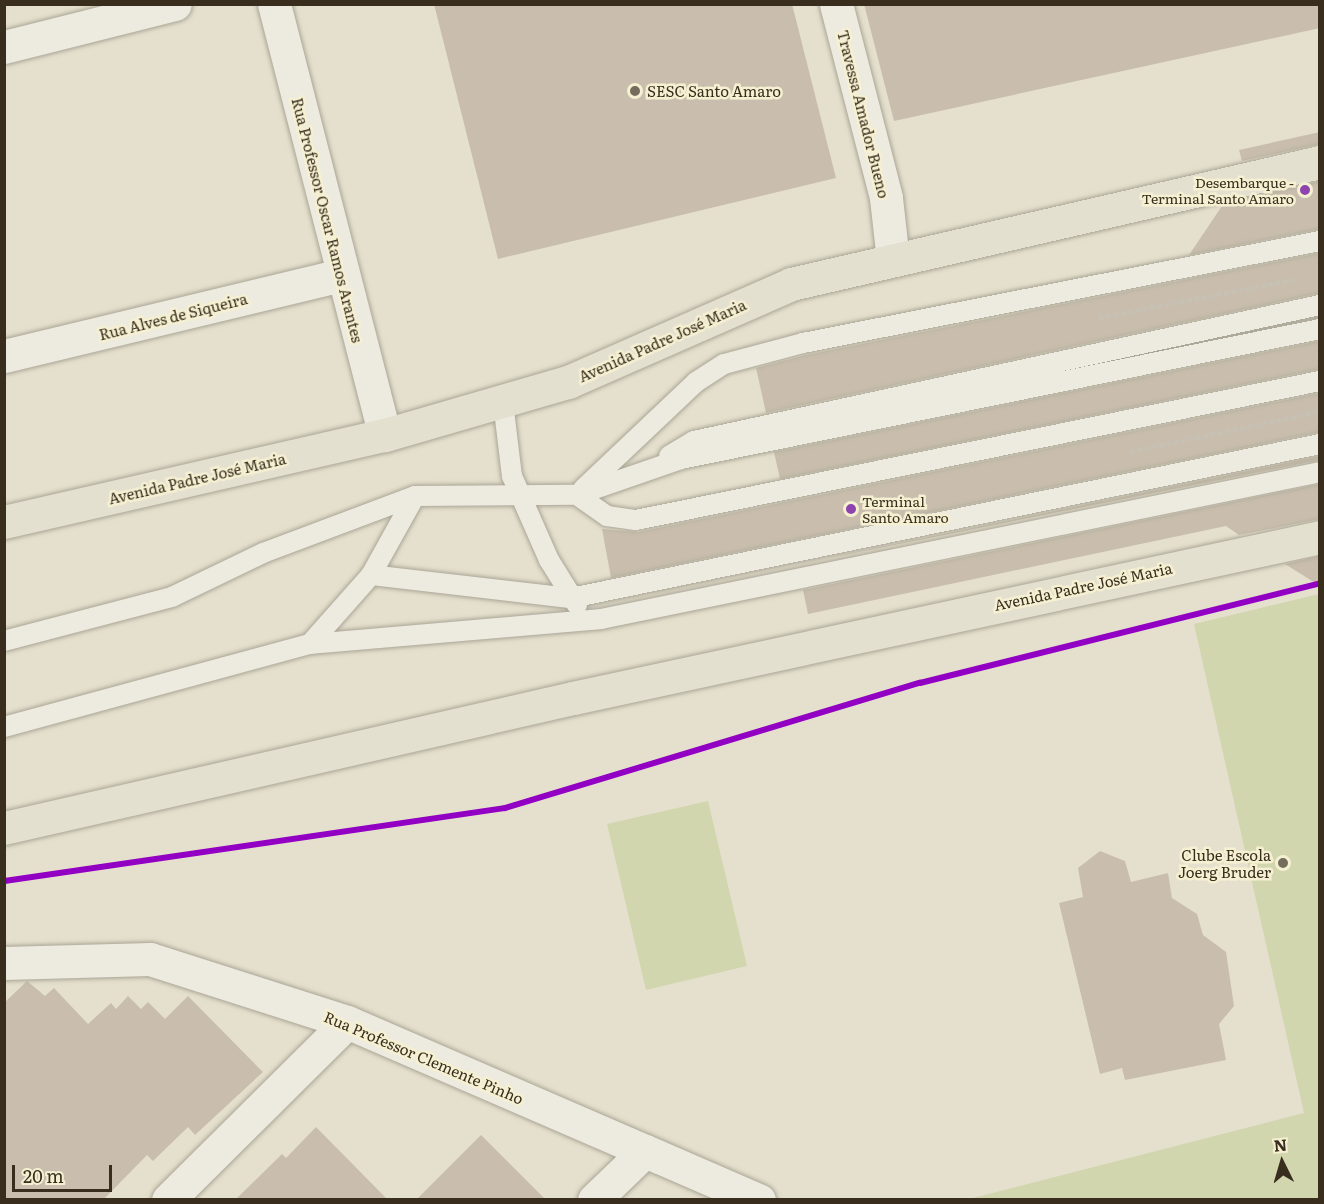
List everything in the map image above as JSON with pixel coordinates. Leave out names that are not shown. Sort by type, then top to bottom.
[{"type":"main road","name":"Avenida Padre José Maria","points":[[4,522],[385,435],[503,402],[568,382],[791,284],[1320,162]]},
{"type":"main road","name":"Avenida Padre José Maria","points":[[4,828],[584,696],[1320,537]]},
{"type":"street","points":[[4,47],[175,4]]},
{"type":"street","name":"Rua Professor Oscar Ramos Arantes","points":[[274,4],[341,275],[385,435]]},
{"type":"street","name":"Travessa Amador Bueno","points":[[836,4],[886,198],[893,261]]},
{"type":"street","name":"Rua Alves de Siqueira","points":[[4,356],[341,275]]},
{"type":"street","name":"Rua Professor Clemente Pinho","points":[[4,963],[150,960],[347,1022],[759,1200]]},
{"type":"street","points":[[168,1200],[347,1022]]},
{"type":"street","points":[[594,1200],[645,1151]]},
{"type":"lane","points":[[577,495],[696,382],[724,364],[814,340],[1320,241]]},
{"type":"lane","points":[[641,473],[694,441],[1320,305]]},
{"type":"lane","points":[[4,641],[172,597],[263,553],[415,496],[577,495],[681,459],[1320,329]]},
{"type":"lane","points":[[577,495],[608,516],[636,520],[1320,381]]},
{"type":"lane","points":[[503,402],[507,453],[519,495],[571,598],[586,616],[601,619]]},
{"type":"lane","points":[[371,575],[571,598],[1320,444]]},
{"type":"lane","points":[[4,727],[310,644],[601,619],[1320,472]]},
{"type":"lane","points":[[310,644],[371,575],[415,496]]},
{"type":"path","points":[[1099,318],[1307,278]]},
{"type":"path","points":[[1130,452],[1320,412]]},
{"type":"green space","name":"Clube Escola Joerg Bruder","points":[[1319,594],[1319,1199],[969,1199],[1304,1113],[1194,624]]},
{"type":"green space","points":[[708,801],[747,966],[646,990],[607,824]]},
{"type":"building","name":"SESC Santo Amaro","points":[[434,4],[792,4],[836,178],[498,259]]},
{"type":"building","points":[[864,4],[1320,4],[1320,28],[894,121]]},
{"type":"building","points":[[1320,132],[1320,144],[1242,161],[1239,150]]},
{"type":"building","points":[[1320,181],[1320,229],[1189,255],[1224,203]]},
{"type":"building","points":[[1320,253],[1320,293],[766,413],[756,368],[806,355]]},
{"type":"building","points":[[1320,341],[1320,369],[780,479],[774,452]]},
{"type":"building","points":[[1320,393],[1320,432],[611,578],[602,529],[638,532]]},
{"type":"building","points":[[1320,456],[1320,460],[798,564]]},
{"type":"building","points":[[1320,484],[1320,519],[1239,535],[1226,526],[808,614],[803,590]]},
{"type":"building","points":[[1320,556],[1320,586],[1285,564]]},
{"type":"building","points":[[1100,851],[1125,861],[1131,882],[1168,873],[1172,898],[1197,914],[1203,935],[1226,952],[1234,1006],[1219,1024],[1226,1060],[1125,1080],[1122,1068],[1100,1074],[1059,903],[1083,897],[1078,868]]},
{"type":"building","points":[[27,981],[45,996],[54,988],[88,1024],[111,1003],[116,1009],[128,996],[141,1009],[148,1002],[165,1019],[188,996],[263,1072],[195,1135],[188,1127],[153,1161],[147,1155],[103,1200],[4,1200],[4,1003]]},
{"type":"building","points":[[316,1127],[388,1200],[235,1200],[282,1154],[286,1158]]},
{"type":"building","points":[[481,1135],[546,1200],[416,1200]]},
{"type":"transit line","points":[[4,881],[505,808],[920,683],[1320,583]]},
{"type":"place","name":"SESC Santo Amaro","points":[[635,91]]},
{"type":"place","name":"Desembarque - Terminal Santo Amaro","points":[[1305,190]]},
{"type":"place","name":"Terminal Santo Amaro","points":[[851,509]]},
{"type":"place","name":"Clube Escola Joerg Bruder","points":[[1283,863]]}]
